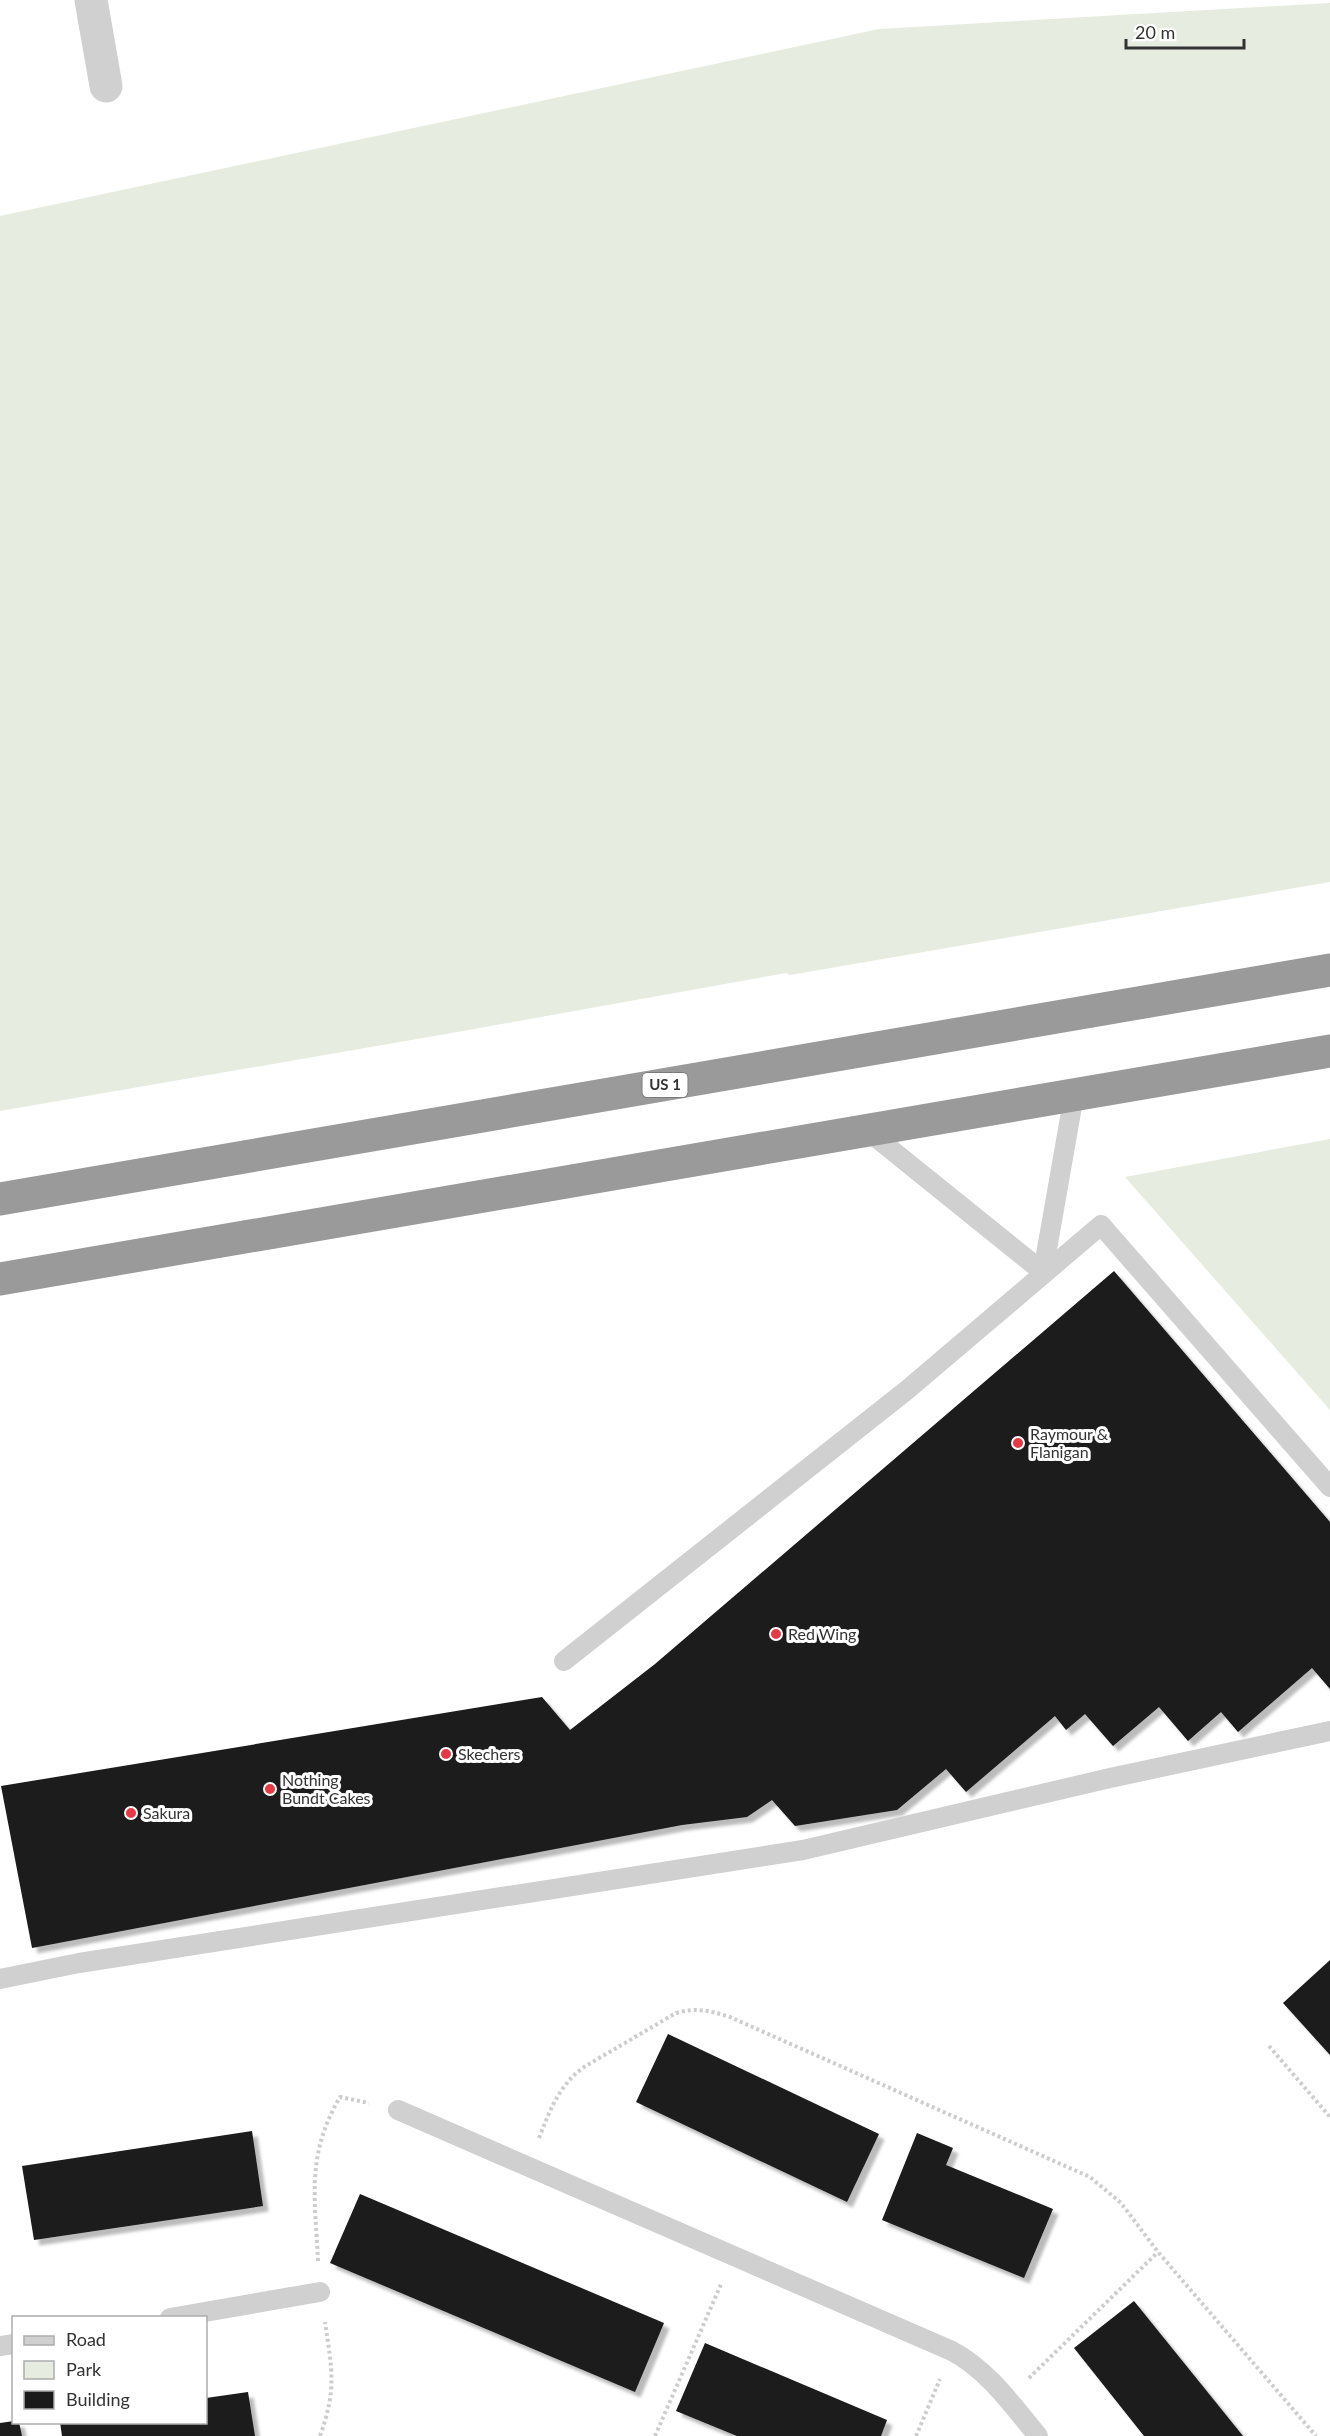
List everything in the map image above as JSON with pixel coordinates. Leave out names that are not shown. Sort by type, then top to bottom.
[{"type":"highway","name":"US 1","points":[[0,1199],[1330,970]]},
{"type":"highway","points":[[0,1279],[1330,1051]]},
{"type":"street","points":[[91,0],[106,86]]},
{"type":"lane","points":[[1043,1272],[1074,1095]]},
{"type":"lane","points":[[868,1131],[1043,1272]]},
{"type":"lane","points":[[564,1662],[908,1390],[1043,1272],[1101,1225],[1330,1486]]},
{"type":"lane","points":[[0,1978],[803,1850],[1110,1778],[1330,1731]]},
{"type":"lane","points":[[398,2110],[952,2350],[983,2371],[1038,2436]]},
{"type":"lane","points":[[182,2316],[320,2292]]},
{"type":"path","points":[[526,2166],[558,2094],[572,2076],[676,2013],[688,2009],[701,2009],[741,2022],[1090,2177],[1121,2203],[1158,2252],[1317,2436]]},
{"type":"path","points":[[1269,2046],[1330,2117]]},
{"type":"path","points":[[320,2436],[333,2382],[320,2292],[314,2175],[319,2143],[324,2127],[340,2097],[398,2110]]},
{"type":"path","points":[[1008,2399],[1158,2252]]},
{"type":"path","points":[[655,2436],[733,2256]]},
{"type":"path","points":[[916,2436],[952,2350]]},
{"type":"green space","points":[[1330,3],[1330,882],[790,975],[786,973],[0,1111],[0,216],[879,29]]},
{"type":"green space","points":[[1330,1139],[1330,1410],[1125,1177]]},
{"type":"building","points":[[1114,1271],[1330,1522],[1330,1689],[1312,1668],[1238,1732],[1221,1712],[1188,1741],[1159,1707],[1113,1746],[1085,1714],[1066,1730],[1055,1716],[966,1792],[946,1769],[897,1810],[795,1826],[772,1800],[747,1817],[682,1825],[32,1948],[1,1786],[542,1697],[570,1730],[655,1664]]},
{"type":"building","points":[[1330,1960],[1330,2055],[1283,2003]]},
{"type":"building","points":[[668,2034],[879,2134],[847,2202],[636,2102]]},
{"type":"building","points":[[252,2131],[263,2206],[34,2240],[22,2166]]},
{"type":"building","points":[[917,2133],[953,2148],[946,2165],[1053,2209],[1024,2278],[882,2220]]},
{"type":"building","points":[[360,2194],[664,2323],[635,2392],[330,2263]]},
{"type":"building","points":[[1134,2301],[1243,2436],[1144,2436],[1074,2348]]},
{"type":"building","points":[[705,2343],[887,2420],[881,2436],[737,2436],[676,2411]]},
{"type":"building","points":[[248,2392],[255,2436],[62,2436],[60,2424],[207,2424],[207,2398]]},
{"type":"building","points":[[12,2421],[12,2424],[19,2424],[22,2436],[0,2436],[0,2423]]},
{"type":"place","name":"Raymour & Flanigan","points":[[1018,1443]]},
{"type":"place","name":"Red Wing","points":[[776,1634]]},
{"type":"place","name":"Skechers","points":[[446,1754]]},
{"type":"place","name":"Nothing Bundt Cakes","points":[[270,1789]]},
{"type":"place","name":"Sakura","points":[[131,1813]]}]
